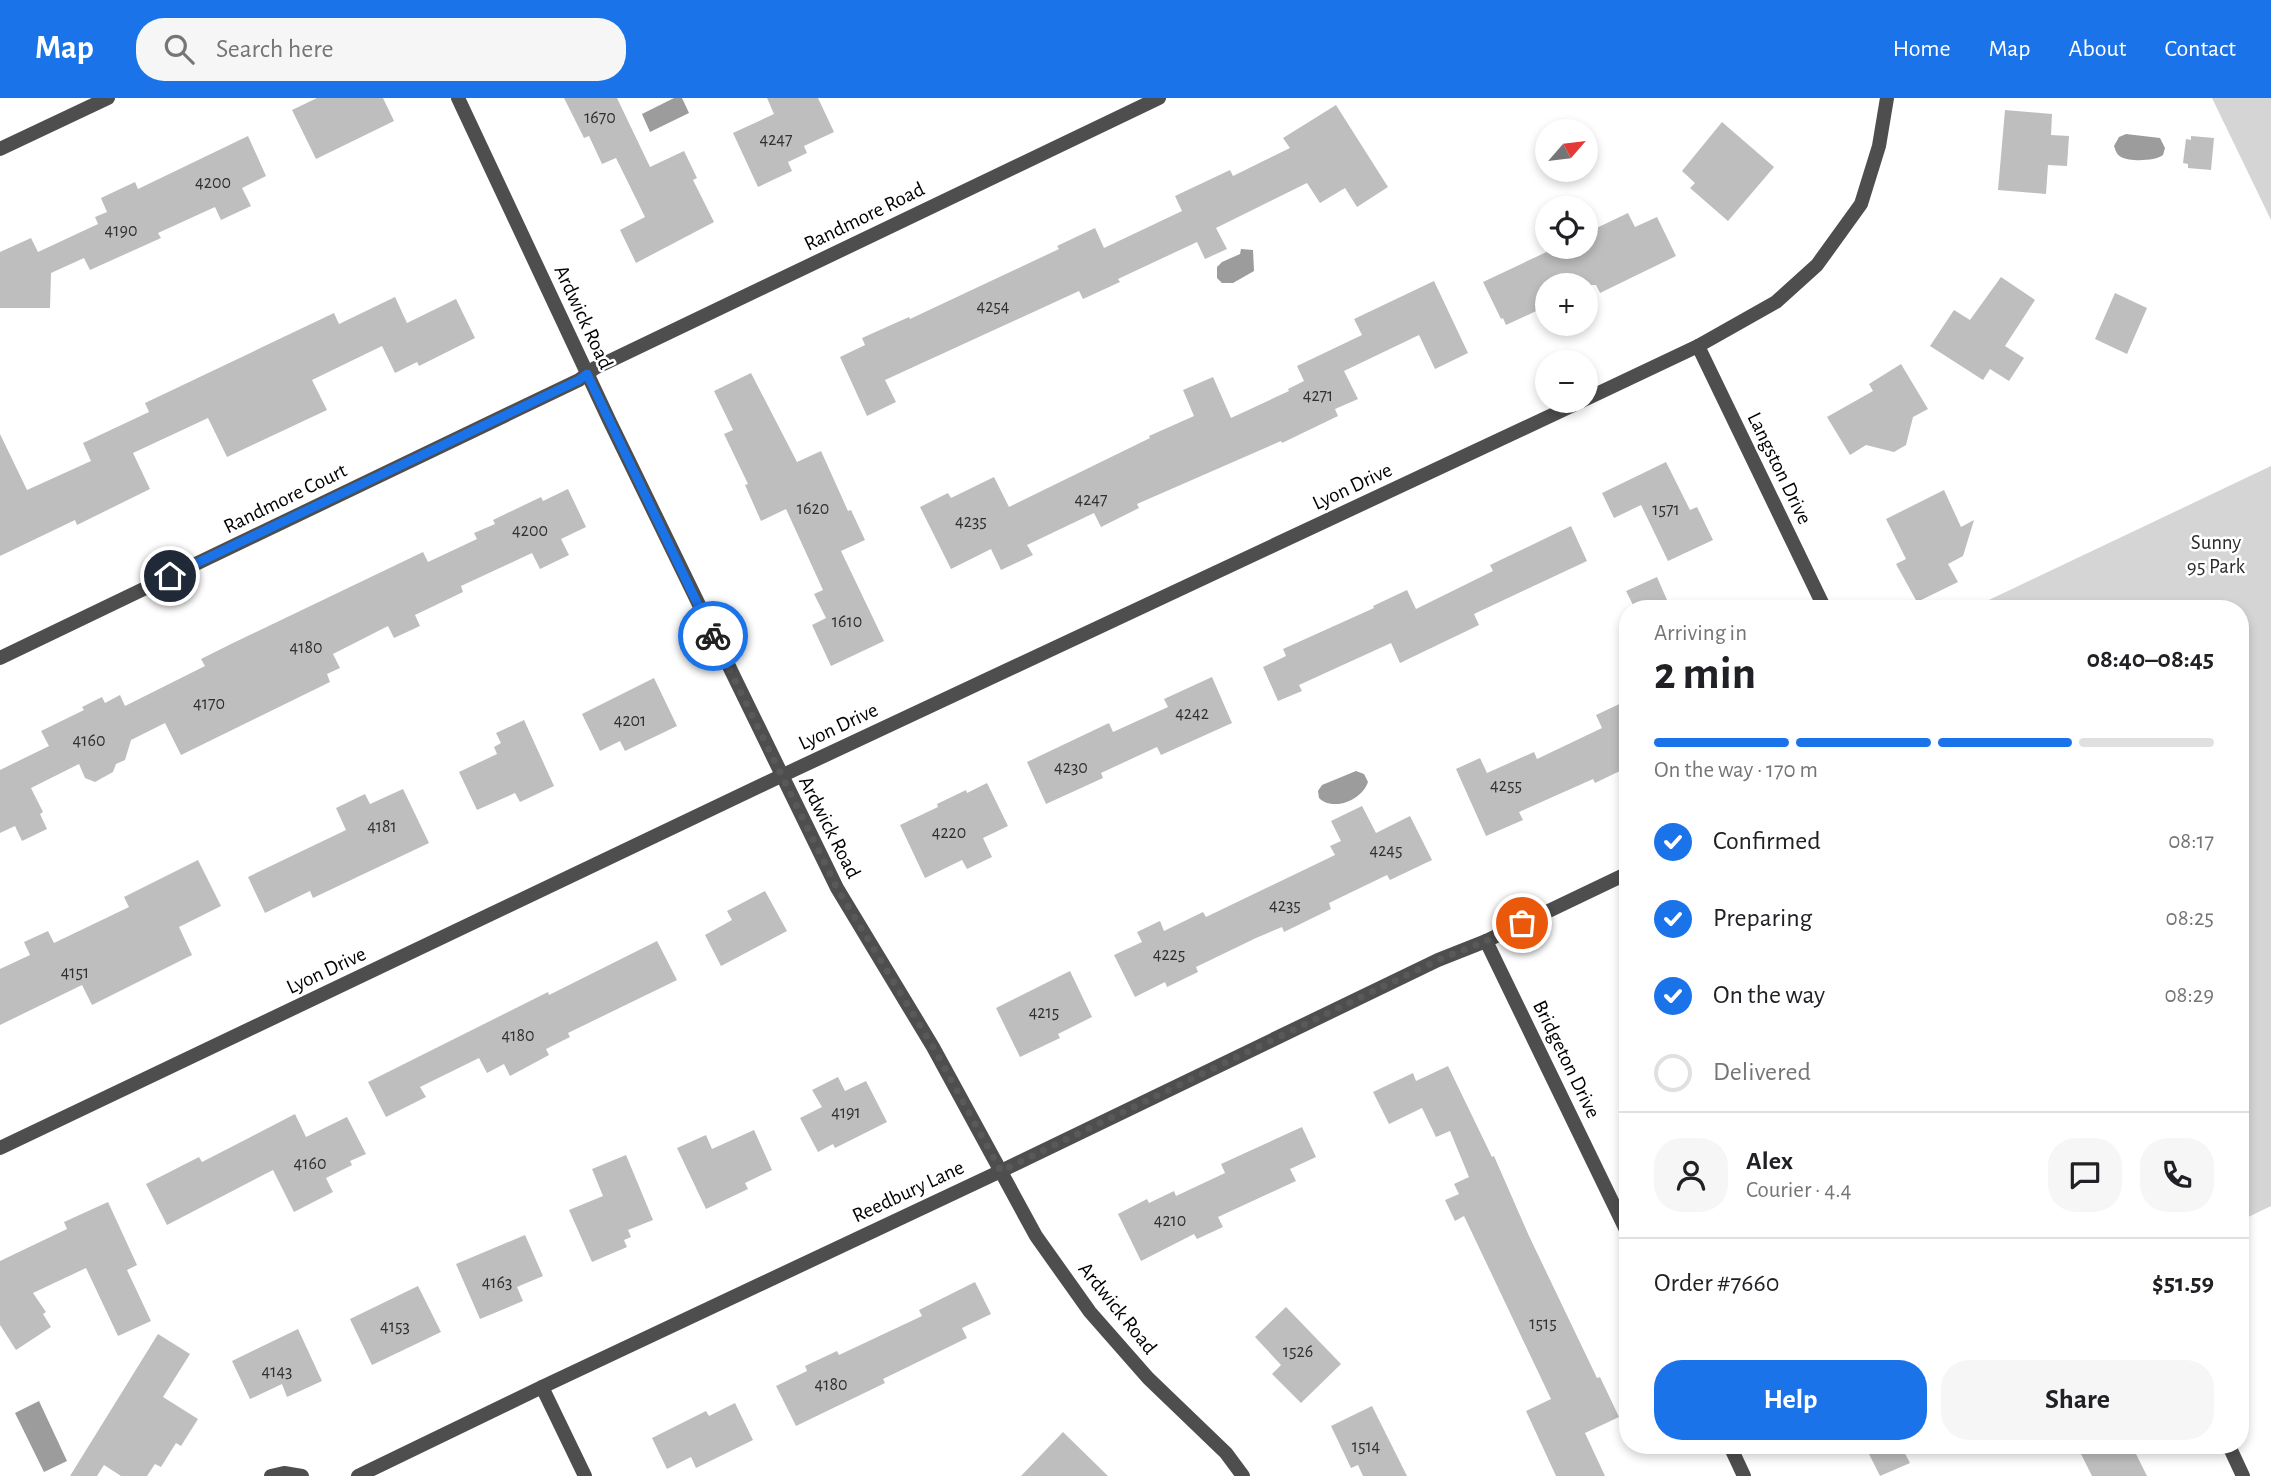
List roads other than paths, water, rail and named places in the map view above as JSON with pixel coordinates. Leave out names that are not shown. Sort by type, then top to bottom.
[{"type":"street","points":[[0,149],[108,98]]},
{"type":"street","name":"Ardwick Road","points":[[458,98],[587,374],[837,888],[933,1047],[1036,1236],[1090,1312],[1148,1378],[1226,1453],[1243,1476]]},
{"type":"street","name":"Randmore Road","points":[[587,374],[1159,98]]},
{"type":"street","name":"Lyon Drive","points":[[1598,393],[1698,346],[1776,302],[1818,265],[1861,204],[1880,146],[1887,98]]},
{"type":"street","name":"Langston Drive","points":[[1698,346],[1821,600]]},
{"type":"street","name":"Randmore Court","points":[[0,658],[587,374]]},
{"type":"street","name":"Lyon Drive","points":[[0,1148],[781,776],[1556,413]]},
{"type":"street","name":"Reedbury Lane","points":[[358,1476],[1438,960],[1486,941],[1619,877]]},
{"type":"street","name":"Bridgeton Drive","points":[[1486,941],[1619,1215]]},
{"type":"street","points":[[542,1387],[585,1476]]},
{"type":"street","points":[[1734,1454],[1744,1476]]},
{"type":"street","points":[[2233,1454],[2244,1476]]},
{"type":"street","points":[[271,1476],[284,1473],[302,1476]]},
{"type":"park label","name":"Sunny 95 Park","points":[[2216,554]]}]
